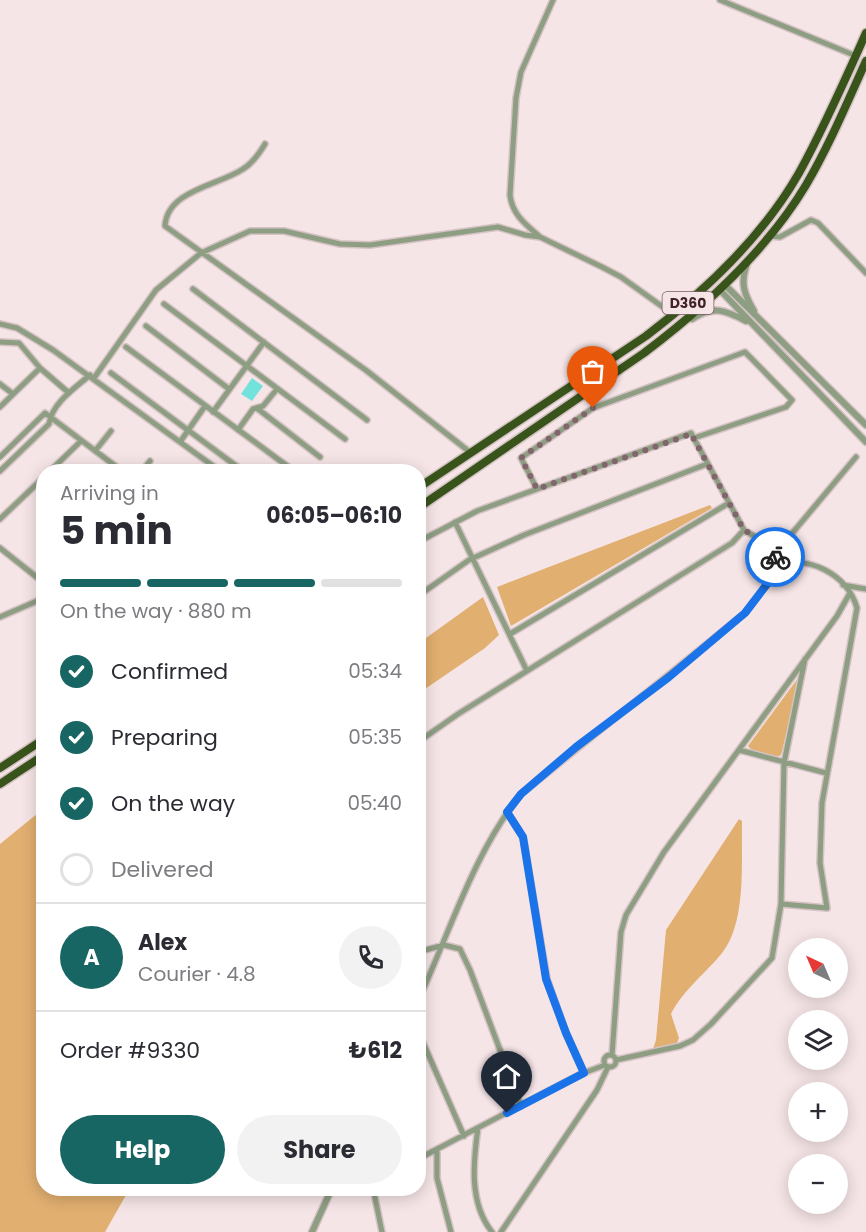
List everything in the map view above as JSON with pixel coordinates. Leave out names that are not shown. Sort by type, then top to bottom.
[{"type":"highway","name":"D360","points":[[426,483],[674,315],[723,269],[760,230],[780,202],[814,143],[866,33]]},
{"type":"highway","name":"D360","points":[[426,503],[569,407],[676,330],[747,262],[804,187],[824,152],[866,61]]},
{"type":"highway","points":[[0,768],[36,745]]},
{"type":"highway","points":[[0,784],[36,760]]},
{"type":"street","points":[[553,0],[521,72],[516,98],[511,207],[540,237],[621,277],[674,315]]},
{"type":"street","points":[[720,0],[856,56]]},
{"type":"street","points":[[265,144],[254,160],[243,170],[188,195],[166,218],[165,226],[367,371],[471,453]]},
{"type":"street","points":[[769,236],[780,237],[811,220],[818,223],[866,273]]},
{"type":"street","points":[[0,471],[49,424],[51,415],[69,393],[92,377],[156,290],[201,253],[250,231],[284,231],[340,244],[370,245],[498,227],[540,237]]},
{"type":"street","points":[[747,262],[742,284],[745,295],[759,319]]},
{"type":"street","points":[[722,287],[759,319],[866,425]]},
{"type":"street","points":[[722,287],[752,324],[866,442]]},
{"type":"street","points":[[193,289],[367,420]]},
{"type":"street","points":[[164,304],[345,439]]},
{"type":"street","points":[[676,330],[704,311],[714,310],[737,316],[752,324]]},
{"type":"street","points":[[0,324],[17,328],[92,377],[210,464]]},
{"type":"street","points":[[146,326],[229,389]]},
{"type":"street","points":[[0,342],[19,343],[40,368],[69,393]]},
{"type":"street","points":[[213,412],[264,342]]},
{"type":"street","points":[[126,347],[284,464]]},
{"type":"street","points":[[537,489],[521,458],[593,408],[745,352],[792,400],[786,406],[694,438]]},
{"type":"street","points":[[0,407],[40,368]]},
{"type":"street","points":[[111,373],[233,464]]},
{"type":"street","points":[[0,384],[13,394]]},
{"type":"street","points":[[238,430],[253,409],[258,409],[277,389]]},
{"type":"street","points":[[180,442],[206,406]]},
{"type":"street","points":[[258,409],[320,457]]},
{"type":"street","points":[[0,457],[45,413],[51,415],[113,464]]},
{"type":"street","points":[[95,451],[111,432]]},
{"type":"street","points":[[426,538],[477,511],[691,434],[744,530],[766,543],[774,555],[776,566],[774,575],[745,613],[680,668],[576,747],[521,794],[507,812],[458,908],[426,984]]},
{"type":"street","points":[[57,464],[81,441]]},
{"type":"street","points":[[774,555],[856,457]]},
{"type":"street","points":[[426,590],[473,558],[524,535],[707,464]]},
{"type":"street","points":[[0,519],[36,485]]},
{"type":"street","points":[[510,634],[729,503]]},
{"type":"street","points":[[455,522],[527,671]]},
{"type":"street","points":[[426,737],[732,543],[744,530]]},
{"type":"street","points":[[0,548],[36,577]]},
{"type":"street","points":[[776,566],[786,562],[808,563],[828,570],[850,593],[857,608],[822,803],[820,863],[827,908],[781,904]]},
{"type":"street","points":[[842,585],[866,589]]},
{"type":"street","points":[[426,1155],[584,1073],[615,1066],[621,932],[626,915],[664,852],[850,593]]},
{"type":"street","points":[[0,617],[36,601]]},
{"type":"street","points":[[501,1232],[597,1090],[607,1066],[605,1057],[680,1046],[693,1040],[711,1024],[772,958],[781,904],[784,763],[806,657]]},
{"type":"street","points":[[739,750],[826,773]]},
{"type":"street","points":[[507,812],[523,837],[546,979],[584,1073]]},
{"type":"street","points":[[426,950],[444,945],[460,949],[521,1106]]},
{"type":"street","points":[[426,1049],[464,1136]]},
{"type":"street","points":[[478,1128],[474,1177],[477,1198],[492,1232]]},
{"type":"street","points":[[437,1149],[437,1178],[451,1232]]},
{"type":"street","points":[[312,1232],[328,1196]]},
{"type":"street","points":[[375,1196],[382,1232]]},
{"type":"shaded area","points":[[710,505],[712,508],[511,626],[497,587]]},
{"type":"shaded area","points":[[483,597],[499,635],[485,648],[426,688],[426,638]]},
{"type":"shaded area","points":[[801,674],[781,755],[768,756],[754,751],[748,746]]},
{"type":"shaded area","points":[[36,815],[36,1196],[125,1196],[105,1232],[0,1232],[0,844]]},
{"type":"shaded area","points":[[739,819],[742,821],[742,872],[736,925],[722,953],[688,989],[671,1014],[679,1038],[677,1043],[653,1049],[656,1040],[666,930]]},
{"type":"water","points":[[252,378],[263,386],[252,401],[241,394]]},
{"type":"way so far","points":[[593,408],[521,458],[537,489],[691,434],[744,530],[766,543],[775,557]]},
{"type":"route","points":[[507,1113],[584,1073],[546,979],[523,837],[507,812],[521,794],[576,747],[669,677],[745,613],[774,575],[775,557]]}]
